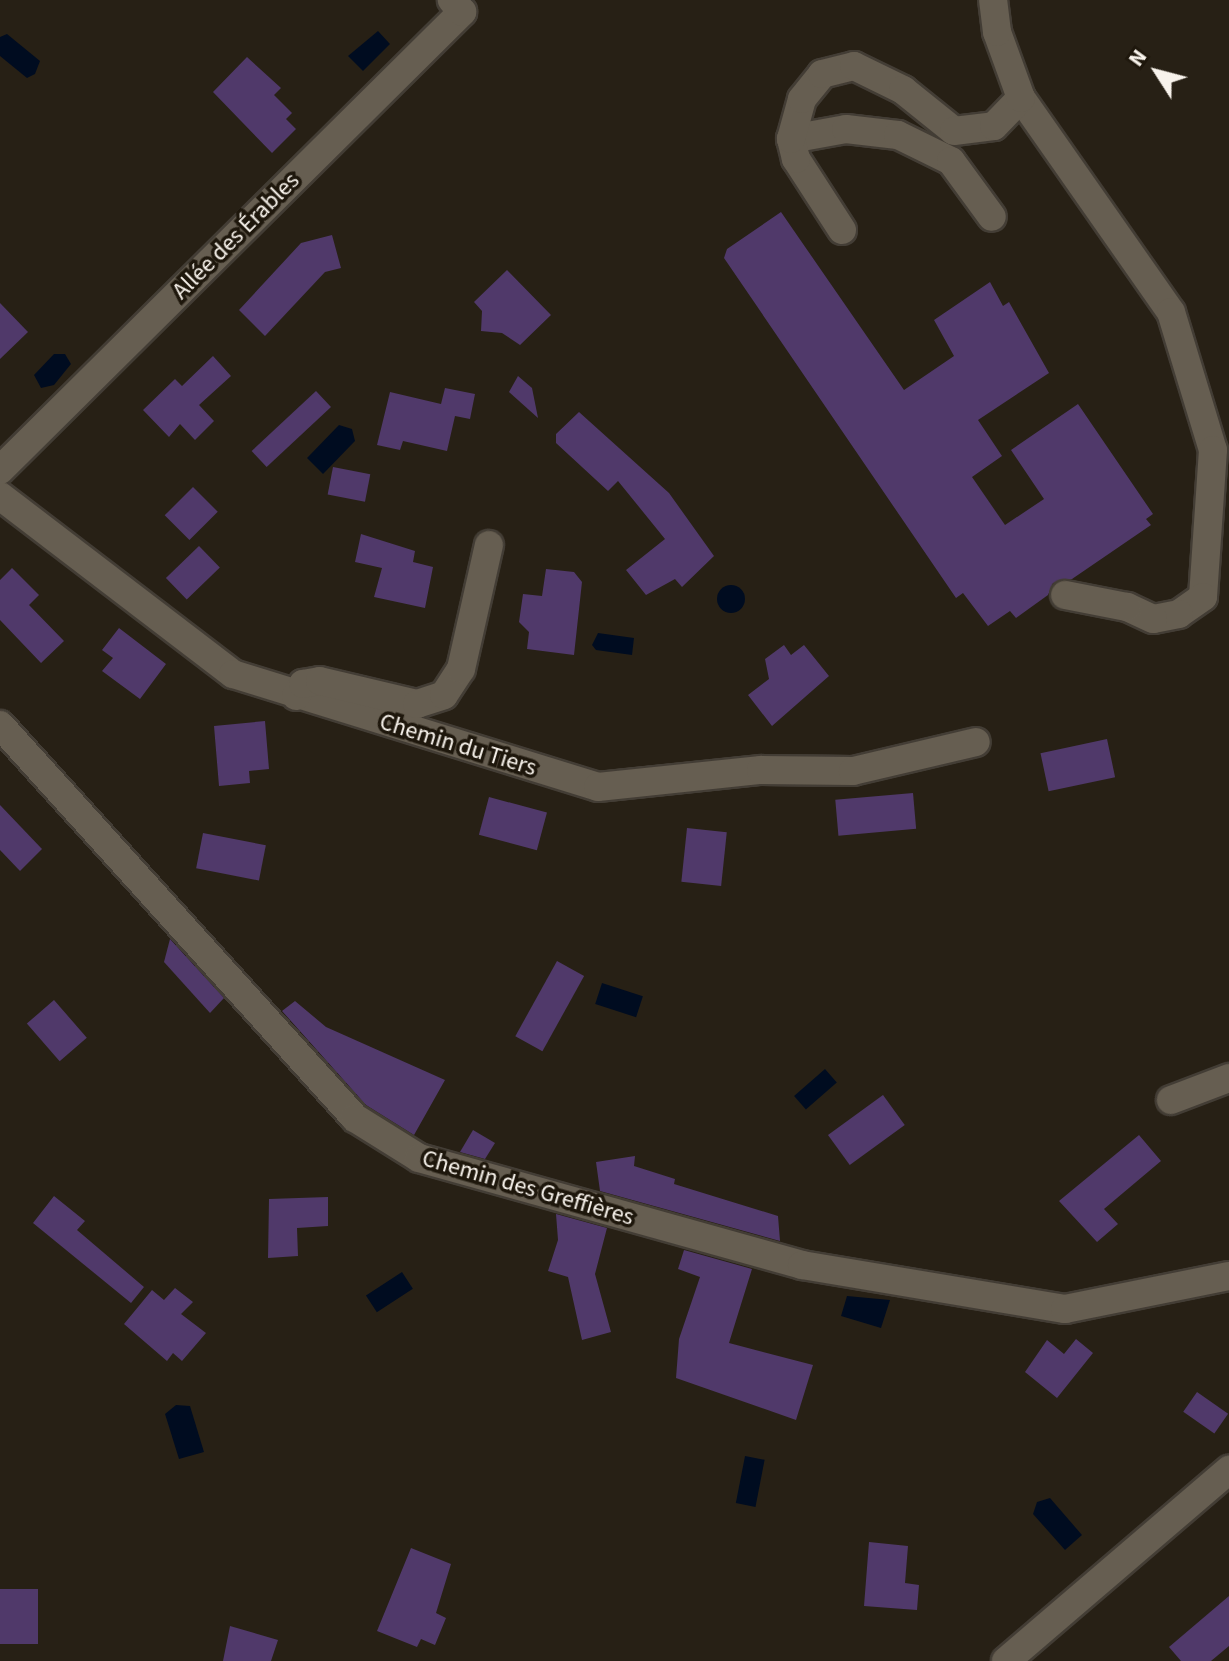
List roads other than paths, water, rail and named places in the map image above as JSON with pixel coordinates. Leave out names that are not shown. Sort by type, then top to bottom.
[{"type":"street","name":"Allée des Érables","points":[[0,470],[462,12],[452,0]]},
{"type":"street","points":[[993,0],[997,32],[1021,98],[1171,312],[1213,450],[1203,597],[1179,614],[1153,619],[1065,595]]},
{"type":"street","points":[[842,230],[791,139],[802,99],[822,74],[854,66],[903,90],[954,131],[994,126],[1021,98]]},
{"type":"street","points":[[791,139],[846,129],[898,135],[951,161],[992,217]]},
{"type":"street","name":"Chemin du Tiers","points":[[0,496],[233,674],[598,787],[761,770],[853,771],[976,742]]},
{"type":"street","points":[[296,696],[303,684],[320,681],[417,704],[444,695],[461,669],[489,545]]},
{"type":"street","name":"Chemin des Greffières","points":[[0,725],[355,1118],[419,1158],[802,1265],[1065,1309],[1229,1276]]},
{"type":"street","points":[[1171,1100],[1229,1078]]},
{"type":"street","points":[[1006,1661],[1229,1470]]},
{"type":"water","points":[[378,31],[390,44],[363,71],[348,56]]},
{"type":"water","points":[[7,34],[40,61],[35,74],[27,78],[0,56],[0,37]]},
{"type":"water","points":[[54,354],[65,354],[71,364],[54,385],[41,388],[34,375]]},
{"type":"water","points":[[339,425],[352,429],[355,441],[323,474],[307,458]]},
{"type":"water","points":[[731,585],[741,589],[745,599],[741,609],[731,613],[721,609],[717,599],[721,589]]},
{"type":"water","points":[[598,633],[634,638],[632,655],[596,650],[592,645]]},
{"type":"water","points":[[602,983],[643,996],[636,1017],[595,1004]]},
{"type":"water","points":[[825,1069],[837,1083],[806,1109],[794,1096]]},
{"type":"water","points":[[402,1272],[413,1289],[377,1312],[366,1295]]},
{"type":"water","points":[[847,1296],[890,1300],[881,1328],[841,1316]]},
{"type":"water","points":[[176,1405],[190,1406],[204,1452],[179,1459],[165,1414]]},
{"type":"water","points":[[745,1456],[765,1460],[755,1507],[736,1503]]},
{"type":"water","points":[[1050,1498],[1082,1535],[1065,1550],[1033,1514],[1037,1502]]}]
